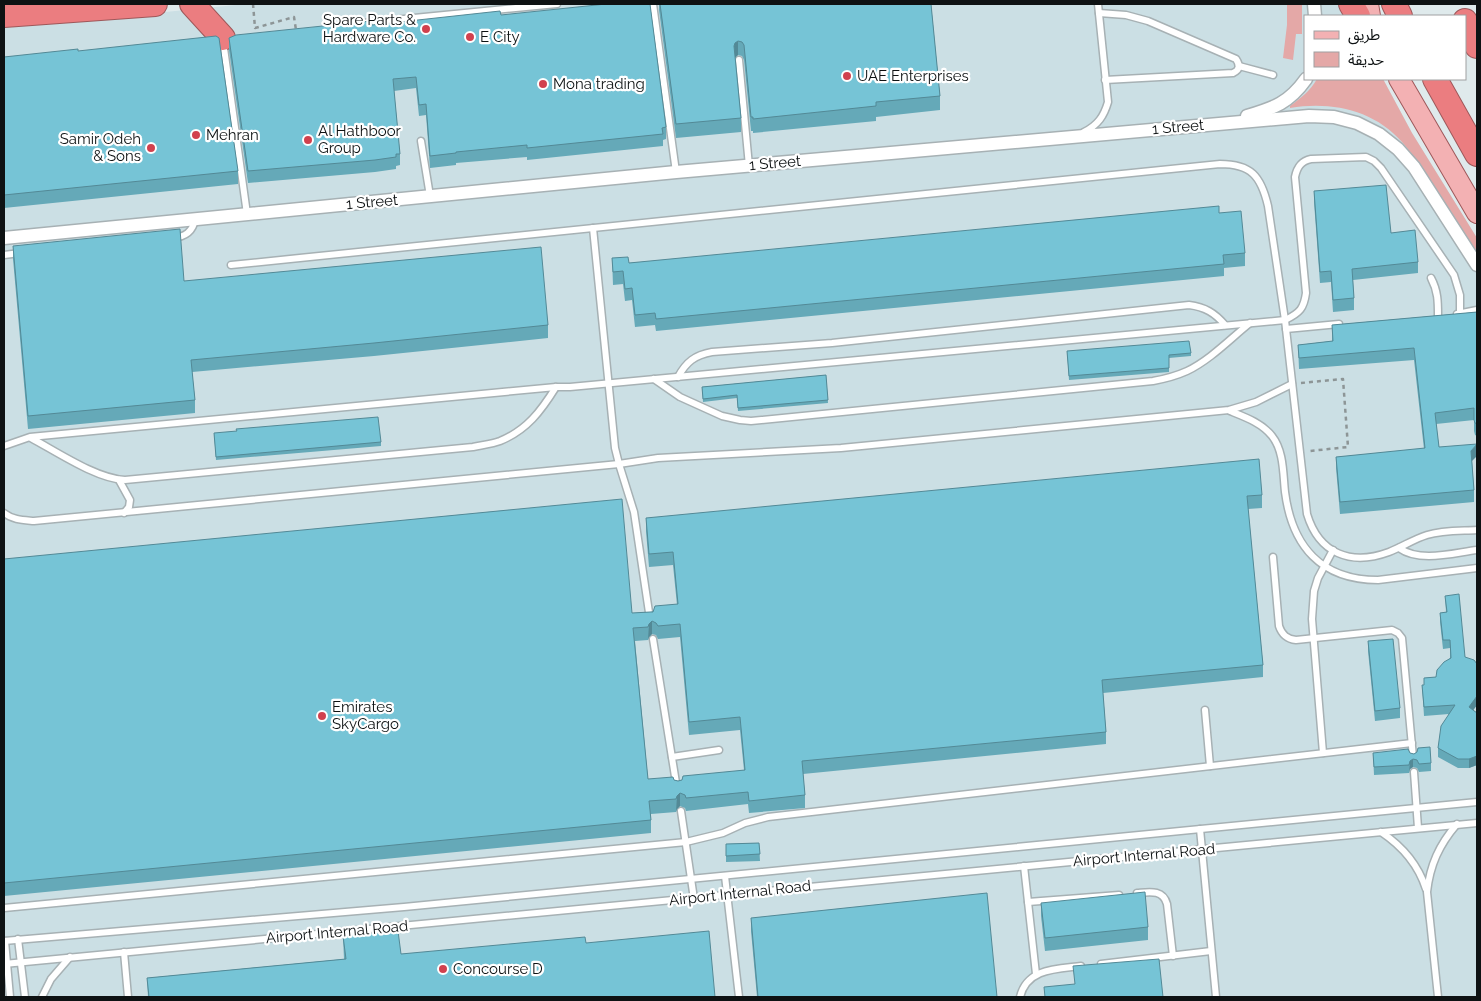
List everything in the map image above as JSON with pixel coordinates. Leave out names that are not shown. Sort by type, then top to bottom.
[{"type":"highway","points":[[6,15],[155,4]]},
{"type":"highway","points":[[192,4],[222,38]]},
{"type":"highway","points":[[1351,4],[1357,15]]},
{"type":"highway","points":[[1466,23],[1477,46]]},
{"type":"highway","points":[[1436,80],[1477,154]]},
{"type":"main road","points":[[1362,4],[1368,15]]},
{"type":"main road","points":[[1400,80],[1477,213]]},
{"type":"street","points":[[1224,123],[1269,110],[1284,102],[1298,91],[1305,80]]},
{"type":"street","name":"1 Street","points":[[4,238],[676,172],[1309,116],[1334,117],[1357,123],[1379,134],[1398,149],[1414,167],[1477,265]]},
{"type":"lane","points":[[360,23],[557,4]]},
{"type":"lane","points":[[653,4],[676,172]]},
{"type":"lane","points":[[1078,136],[1099,122],[1108,102],[1098,4]]},
{"type":"lane","points":[[1099,13],[1126,15],[1148,21],[1236,59],[1239,66]]},
{"type":"lane","points":[[222,38],[247,214]]},
{"type":"lane","points":[[739,60],[748,166]]},
{"type":"lane","points":[[1239,66],[1273,75]]},
{"type":"lane","points":[[1106,80],[1233,73],[1239,66]]},
{"type":"lane","points":[[421,141],[430,196]]},
{"type":"lane","points":[[4,446],[30,437],[556,387],[834,364],[1053,341],[1285,320],[1301,310],[1305,302],[1306,292],[1295,177],[1299,164],[1311,159],[1366,157],[1374,161],[1381,168],[1454,275],[1460,295],[1460,314]]},
{"type":"lane","points":[[231,265],[1234,164],[1248,169],[1258,179],[1265,192],[1285,320],[1307,514],[1316,535],[1333,550],[1349,558],[1360,558],[1387,553],[1418,538],[1435,533],[1477,530]]},
{"type":"lane","points":[[166,238],[183,236],[190,232],[194,226],[195,219]]},
{"type":"lane","points":[[593,228],[615,448],[634,512],[650,620]]},
{"type":"lane","points":[[4,255],[23,253]]},
{"type":"lane","points":[[1429,317],[1442,316],[1438,296],[1431,278]]},
{"type":"lane","points":[[678,377],[691,359],[700,354],[712,352],[832,343],[1189,306],[1200,306],[1210,310],[1225,325]]},
{"type":"lane","points":[[1453,314],[1477,310]]},
{"type":"lane","points":[[654,379],[680,397],[730,419],[752,421],[838,413],[1170,378],[1202,362],[1250,323]]},
{"type":"lane","points":[[1286,329],[1343,324]]},
{"type":"lane","points":[[6,518],[34,521],[619,464],[658,458],[841,448],[1229,410],[1256,402],[1292,384]]},
{"type":"lane","points":[[30,437],[104,476],[118,480],[143,479],[473,447],[500,441],[523,428],[542,409],[556,387]]},
{"type":"lane","points":[[1229,410],[1265,428],[1277,444],[1286,500],[1294,528],[1307,550],[1323,566],[1340,575],[1364,580],[1477,568]]},
{"type":"lane","points":[[118,480],[130,500],[129,507],[124,513]]},
{"type":"lane","points":[[1399,548],[1411,554],[1423,556],[1477,550]]},
{"type":"lane","points":[[1323,753],[1312,619],[1314,591],[1323,566],[1333,550]]},
{"type":"lane","points":[[1273,557],[1279,626],[1281,632],[1290,640],[1392,630],[1402,638],[1413,757]]},
{"type":"lane","points":[[653,639],[678,789]]},
{"type":"lane","points":[[1204,710],[1210,766]]},
{"type":"lane","points":[[4,908],[686,842],[723,833],[746,823],[768,817],[1412,743]]},
{"type":"lane","points":[[672,757],[719,750]]},
{"type":"lane","points":[[1414,772],[1418,828]]},
{"type":"lane","points":[[10,997],[5,941],[18,939],[404,907],[1477,802]]},
{"type":"lane","points":[[681,811],[694,898]]},
{"type":"lane","name":"Airport Internal Road","points":[[6,963],[727,895],[854,881],[1202,850],[1477,822]]},
{"type":"lane","points":[[1427,892],[1431,867],[1442,844],[1457,824]]},
{"type":"lane","points":[[1200,829],[1216,997]]},
{"type":"lane","points":[[1381,832],[1392,839],[1410,858],[1423,880],[1427,892],[1438,997]]},
{"type":"lane","points":[[1024,866],[1036,974]]},
{"type":"lane","points":[[725,876],[739,997]]},
{"type":"lane","points":[[1133,894],[1157,892],[1164,897],[1167,904],[1173,956]]},
{"type":"lane","points":[[1028,902],[1124,894]]},
{"type":"lane","points":[[18,939],[25,997]]},
{"type":"lane","points":[[1097,964],[1212,951]]},
{"type":"lane","points":[[124,952],[128,997]]},
{"type":"lane","points":[[42,997],[50,979],[70,957]]},
{"type":"lane","points":[[1020,997],[1024,986],[1036,974],[1050,970],[1088,966]]},
{"type":"path","points":[[253,4],[255,28],[294,17],[296,30]]},
{"type":"path","points":[[1292,384],[1343,380],[1348,447],[1299,452]]},
{"type":"shaded area","points":[[246,4],[1344,4],[1350,15],[1304,15],[1304,80],[1384,80],[1412,133],[1477,238],[1477,997],[4,997],[4,28]]},
{"type":"green space","points":[[1287,4],[1302,4],[1302,34],[1296,34],[1293,60],[1283,58],[1287,25]]},
{"type":"green space","points":[[1316,80],[1384,80],[1412,133],[1477,238],[1477,253],[1414,158],[1391,131],[1365,115],[1351,110],[1321,106],[1290,108],[1308,91]]},
{"type":"building","points":[[606,4],[650,4],[666,127],[662,128],[663,134],[527,148],[527,145],[430,156],[426,104],[419,105],[416,77],[393,79],[400,154],[396,154],[396,157],[248,171],[229,38],[236,35],[371,21],[372,25],[500,11],[501,15]]},
{"type":"building","points":[[660,4],[931,4],[940,96],[876,102],[876,106],[753,119],[751,117],[744,45],[738,41],[734,46],[741,118],[676,124]]},
{"type":"building","points":[[216,36],[219,38],[238,171],[4,195],[4,57]]},
{"type":"building","points":[[1386,185],[1391,233],[1415,230],[1418,262],[1352,269],[1354,298],[1333,300],[1331,271],[1320,272],[1314,191]]},
{"type":"building","points":[[1219,206],[1219,213],[1241,211],[1245,253],[1223,255],[1224,264],[656,319],[655,313],[635,315],[632,288],[625,289],[623,271],[613,272],[612,258],[628,257],[629,263]]},
{"type":"building","points":[[180,229],[184,281],[541,247],[548,325],[191,360],[195,400],[28,416],[13,246]]},
{"type":"building","points":[[1477,312],[1477,424],[1474,420],[1474,408],[1435,413],[1439,447],[1477,444],[1471,451],[1474,490],[1340,502],[1336,457],[1425,448],[1414,348],[1299,358],[1298,345],[1333,341],[1332,325]]},
{"type":"building","points":[[1189,341],[1191,353],[1169,355],[1169,368],[1069,376],[1067,351]]},
{"type":"building","points":[[826,375],[828,400],[738,408],[737,395],[703,399],[702,387]]},
{"type":"building","points":[[378,417],[381,442],[216,457],[214,433],[237,431],[236,429]]},
{"type":"building","points":[[1259,459],[1262,495],[1247,496],[1263,665],[1102,680],[1106,732],[802,761],[805,795],[749,801],[748,792],[686,798],[685,795],[680,793],[676,799],[649,801],[651,820],[4,883],[4,559],[622,499],[632,613],[653,612],[655,606],[678,604],[673,552],[649,554],[646,518]],"holes":[[[652,621],[658,626],[680,624],[689,722],[740,717],[745,770],[683,776],[682,780],[678,781],[674,780],[673,777],[648,779],[633,628],[648,627]]]},
{"type":"building","points":[[1459,594],[1465,657],[1474,660],[1477,664],[1477,696],[1469,707],[1477,713],[1477,756],[1469,759],[1458,759],[1438,748],[1441,726],[1455,705],[1424,707],[1422,685],[1424,685],[1424,678],[1436,677],[1437,670],[1444,662],[1451,658],[1450,640],[1443,640],[1440,613],[1447,612],[1445,596]]},
{"type":"building","points":[[1393,639],[1400,708],[1375,711],[1368,641]]},
{"type":"building","points":[[1430,747],[1431,763],[1419,764],[1417,760],[1413,759],[1409,765],[1374,767],[1373,753],[1408,749],[1410,753],[1414,754],[1418,748]]},
{"type":"building","points":[[759,843],[760,854],[726,856],[726,844]]},
{"type":"building","points":[[1145,892],[1148,927],[1045,938],[1041,903]]},
{"type":"building","points":[[987,893],[997,997],[758,997],[751,918]]},
{"type":"building","points":[[398,931],[401,954],[585,937],[586,943],[709,931],[715,997],[149,997],[147,978],[346,959],[343,936]]},
{"type":"building","points":[[1159,959],[1163,997],[1045,997],[1044,987],[1075,984],[1073,966]]},
{"type":"place","name":"Spare Parts & Hardware Co.","points":[[426,29]]},
{"type":"place","name":"E City","points":[[470,37]]},
{"type":"place","name":"UAE Enterprises","points":[[847,76]]},
{"type":"place","name":"Mona trading","points":[[543,84]]},
{"type":"place","name":"Mehran","points":[[196,135]]},
{"type":"place","name":"Al Hathboor Group","points":[[308,140]]},
{"type":"place","name":"Samir Odeh & Sons","points":[[151,148]]},
{"type":"place","name":"Emirates SkyCargo","points":[[322,716]]},
{"type":"place","name":"Concourse D","points":[[443,969]]}]
